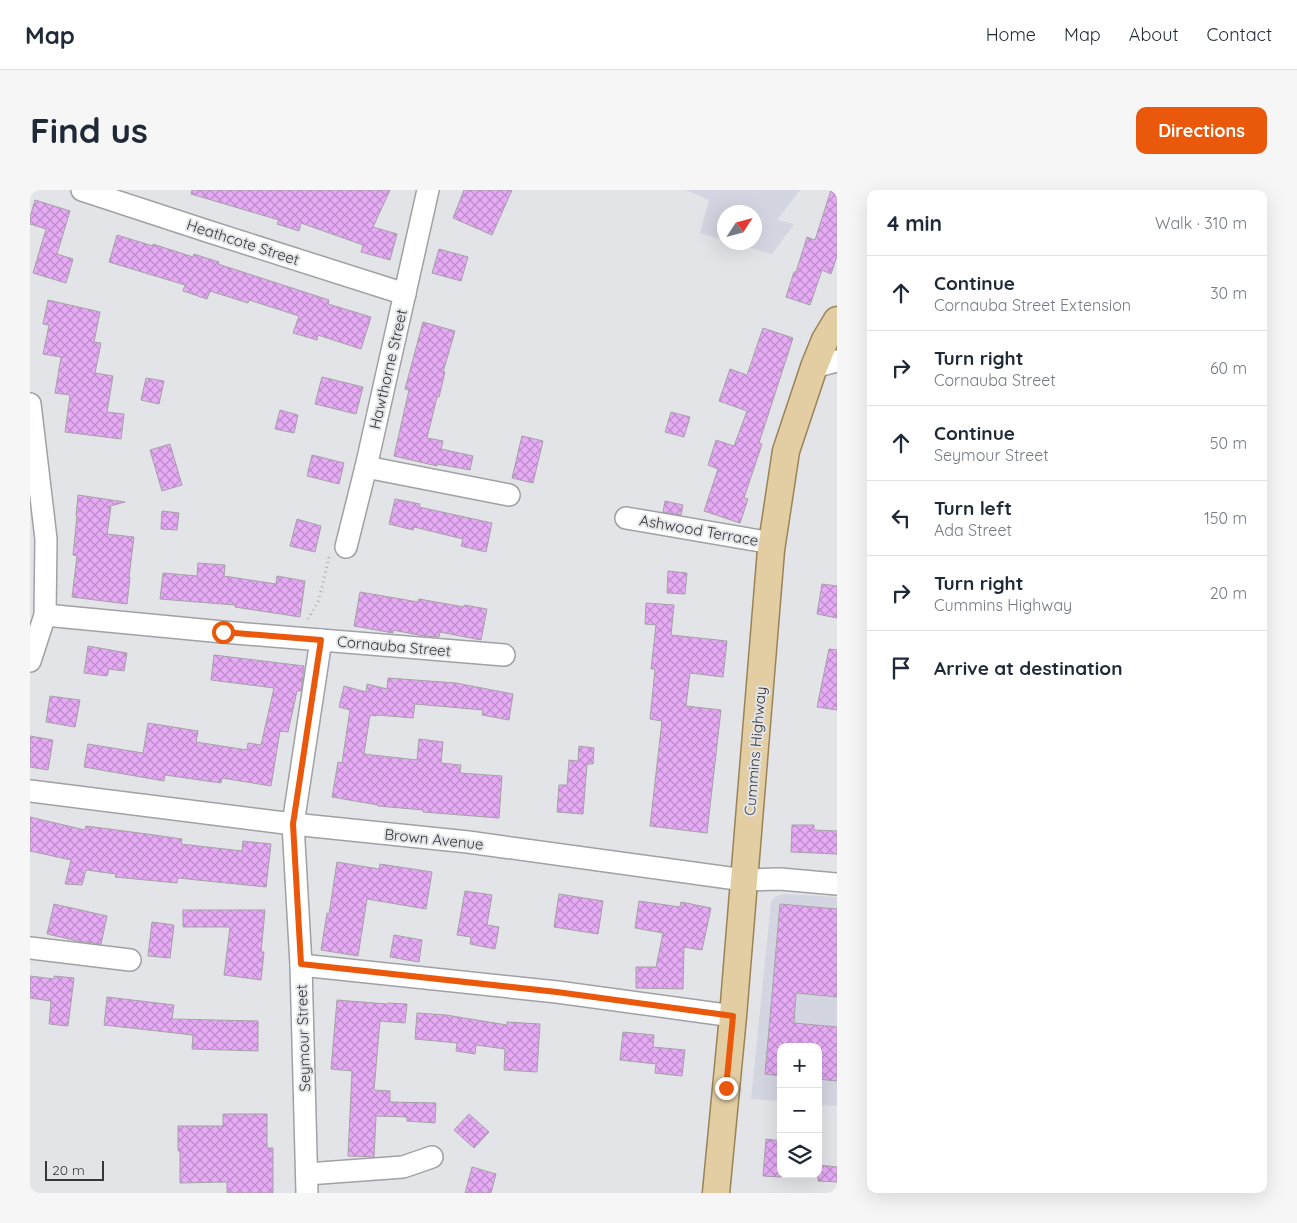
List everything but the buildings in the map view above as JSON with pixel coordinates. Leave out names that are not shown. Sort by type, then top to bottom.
[{"type":"main road","name":"Cummins Highway","points":[[716,1193],[733,1016],[772,543],[786,451],[826,364],[825,340],[837,320]]},
{"type":"street","name":"Heathcote Street","points":[[82,190],[406,294]]},
{"type":"street","name":"Hawthorne Street","points":[[338,549],[366,467],[428,190]]},
{"type":"street","points":[[30,404],[36,511],[46,539],[38,558],[45,615],[30,661]]},
{"type":"street","points":[[366,467],[509,495]]},
{"type":"street","name":"Ashwood Terrace","points":[[626,518],[772,543]]},
{"type":"street","points":[[45,615],[321,640]]},
{"type":"street","name":"Cornauba Street","points":[[293,824],[321,640],[504,655]]},
{"type":"street","name":"Brown Avenue","points":[[30,791],[293,824],[468,842],[744,880],[780,879],[837,884]]},
{"type":"street","name":"Seymour Street","points":[[293,824],[301,964],[307,1183]]},
{"type":"street","points":[[30,948],[130,960]]},
{"type":"street","points":[[301,964],[557,992],[733,1016]]},
{"type":"street","points":[[307,1183],[403,1167],[432,1157]]},
{"type":"path","points":[[321,640],[307,621],[319,600],[338,549]]},
{"type":"shaded area","points":[[686,190],[800,190],[777,220],[794,224],[772,254],[758,250],[762,250],[762,205],[717,205],[717,238],[700,233],[709,200]]},
{"type":"shaded area","points":[[785,894],[837,897],[837,1106],[822,1105],[822,1043],[777,1043],[777,1101],[751,1099],[771,902],[776,896]]},
{"type":"route","points":[[223,632],[321,640],[293,824],[301,964],[557,992],[733,1016],[726,1088]]}]
